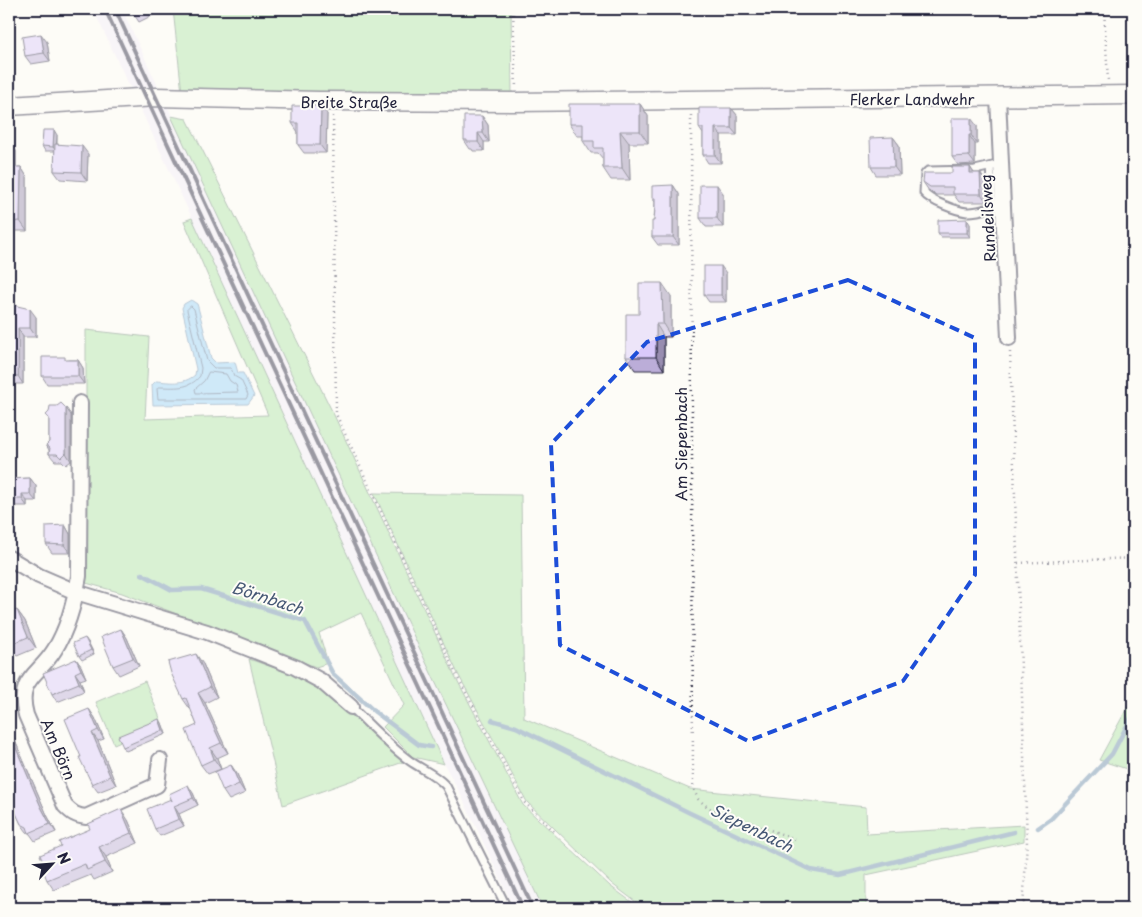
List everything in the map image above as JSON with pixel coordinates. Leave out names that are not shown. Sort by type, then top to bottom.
[{"type":"street","name":"Flerker Landwehr","points":[[690,100],[1133,95]]},
{"type":"street","name":"Breite Straße","points":[[9,106],[156,97],[333,101],[515,102],[690,100]]},
{"type":"street","name":"Rundeilsweg","points":[[998,97],[996,166],[1009,338]]},
{"type":"street","name":"Am Börn","points":[[80,404],[79,576],[76,592],[63,634],[54,650],[26,684],[23,704],[65,806],[72,813],[86,817],[158,784],[160,760]]},
{"type":"street","points":[[9,558],[39,576],[76,592],[207,632],[295,667],[320,681],[351,707]]},
{"type":"lane","points":[[996,166],[975,170],[928,171],[925,174],[924,193],[940,204],[968,212],[998,206]]},
{"type":"lane","points":[[351,707],[411,762],[438,777],[446,786],[506,908]]},
{"type":"path","points":[[513,9],[516,74],[515,102]]},
{"type":"path","points":[[1104,9],[1109,95]]},
{"type":"path","name":"Am Siepenbach","points":[[690,100],[693,788],[698,798],[709,808],[798,840]]},
{"type":"path","points":[[333,101],[336,414],[456,674],[525,803],[556,832]]},
{"type":"path","points":[[1009,338],[1027,841],[1023,908]]},
{"type":"path","points":[[1018,562],[1133,558]]},
{"type":"path","points":[[1023,902],[1030,908]]},
{"type":"highlighted area","points":[[848,280],[975,338],[975,575],[903,681],[748,741],[560,645],[551,444],[647,342]]},
{"type":"shaded area","points":[[93,9],[122,9],[431,673],[543,908],[514,908],[460,793],[444,764],[192,218]]},
{"type":"green space","points":[[173,9],[511,9],[512,97],[182,93]]},
{"type":"green space","points":[[171,116],[187,119],[334,415],[454,674],[523,805],[610,886],[640,908],[543,908]]},
{"type":"green space","points":[[192,218],[444,764],[413,757],[383,727],[404,705],[361,613],[319,633],[328,663],[316,667],[122,593],[86,583],[86,330],[149,337],[145,419],[268,415],[184,221]]},
{"type":"green space","points":[[374,493],[521,495],[524,718],[690,789],[866,807],[867,834],[1024,825],[1024,841],[866,875],[866,908],[644,908],[612,884],[527,802],[458,674]]},
{"type":"green space","points":[[249,659],[309,680],[406,761],[283,805]]},
{"type":"green space","points":[[145,681],[162,723],[114,744],[96,702]]},
{"type":"green space","points":[[1133,697],[1133,771],[1099,760]]},
{"type":"water","points":[[191,300],[197,304],[211,358],[216,363],[235,362],[238,373],[243,373],[254,396],[248,404],[153,405],[152,385],[156,381],[181,382],[195,375],[196,369],[182,308],[184,304]]},
{"type":"building","points":[[131,9],[143,9],[133,13]]},
{"type":"building","points":[[41,34],[44,53],[25,56],[22,37]]},
{"type":"building","points":[[569,104],[640,104],[640,131],[620,131],[622,168],[603,168],[603,148],[594,148],[594,141],[583,141],[583,124],[569,124]]},
{"type":"building","points":[[292,106],[321,106],[320,145],[298,145],[298,123],[292,123]]},
{"type":"building","points":[[699,108],[731,108],[731,128],[715,128],[715,155],[703,155],[703,128],[699,128]]},
{"type":"building","points":[[464,116],[482,116],[483,133],[478,133],[478,142],[467,142],[467,140],[464,140]]},
{"type":"building","points":[[952,118],[971,118],[969,156],[952,157]]},
{"type":"building","points":[[43,130],[54,130],[53,147],[42,146]]},
{"type":"building","points":[[893,137],[894,167],[871,167],[870,138]]},
{"type":"building","points":[[9,142],[10,167],[21,167],[20,221],[9,222]]},
{"type":"building","points":[[55,144],[82,146],[81,172],[54,171]]},
{"type":"building","points":[[952,167],[970,167],[970,173],[980,173],[981,194],[953,194],[953,187],[930,187],[923,182],[924,173],[952,173]]},
{"type":"building","points":[[673,185],[673,237],[652,237],[655,198],[652,198],[652,186]]},
{"type":"building","points":[[700,185],[717,185],[717,218],[700,218]]},
{"type":"building","points":[[967,219],[967,233],[938,233],[938,220]]},
{"type":"building","points":[[704,266],[721,266],[721,295],[704,295]]},
{"type":"building","points":[[639,283],[662,283],[663,324],[656,324],[656,357],[626,357],[626,314],[639,314]]},
{"type":"building","points":[[9,304],[30,309],[30,328],[18,328],[18,376],[9,376]]},
{"type":"building","points":[[42,357],[65,357],[65,360],[78,360],[78,376],[42,376]]},
{"type":"building","points":[[61,403],[66,408],[66,453],[61,458],[57,454],[49,454],[50,448],[46,445],[49,442],[49,418],[46,415],[49,412],[50,406],[57,406]]},
{"type":"building","points":[[30,478],[30,494],[22,494],[22,499],[9,499],[9,479]]},
{"type":"building","points":[[65,525],[64,545],[46,544],[46,526]]},
{"type":"building","points":[[17,610],[28,637],[9,645],[9,613]]},
{"type":"building","points":[[121,629],[133,658],[113,666],[101,637]]},
{"type":"building","points":[[85,638],[91,650],[79,656],[73,643]]},
{"type":"building","points":[[196,654],[210,687],[198,693],[221,743],[210,748],[214,759],[201,765],[186,730],[197,725],[186,698],[183,699],[171,673],[168,662]]},
{"type":"building","points":[[76,659],[81,670],[75,673],[79,683],[52,694],[43,673]]},
{"type":"building","points":[[89,709],[98,730],[92,733],[110,776],[92,784],[79,757],[81,757],[65,719]]},
{"type":"building","points":[[159,719],[163,730],[123,747],[118,736]]},
{"type":"building","points":[[9,732],[50,824],[29,833],[27,827],[21,824],[13,807],[9,808]]},
{"type":"building","points":[[231,765],[239,784],[223,791],[215,772]]},
{"type":"building","points":[[188,785],[193,798],[174,806],[179,819],[155,829],[147,809],[171,799],[172,801],[169,794]]},
{"type":"building","points":[[121,809],[131,833],[99,847],[105,862],[87,870],[85,864],[47,880],[41,865],[44,864],[40,855],[61,846],[59,842],[90,829],[88,824]]},
{"type":"waterway","name":"Börnbach","points":[[142,574],[172,590],[201,589],[305,621],[333,674],[375,712],[419,745],[431,747]]},
{"type":"waterway","name":"Siepenbach","points":[[1038,828],[1051,819],[1112,754],[1133,714]]},
{"type":"waterway","name":"Siepenbach","points":[[492,720],[516,727],[811,870],[840,875],[1014,832]]},
{"type":"railway","points":[[105,9],[523,908]]},
{"type":"railway","points":[[115,9],[533,908]]}]
